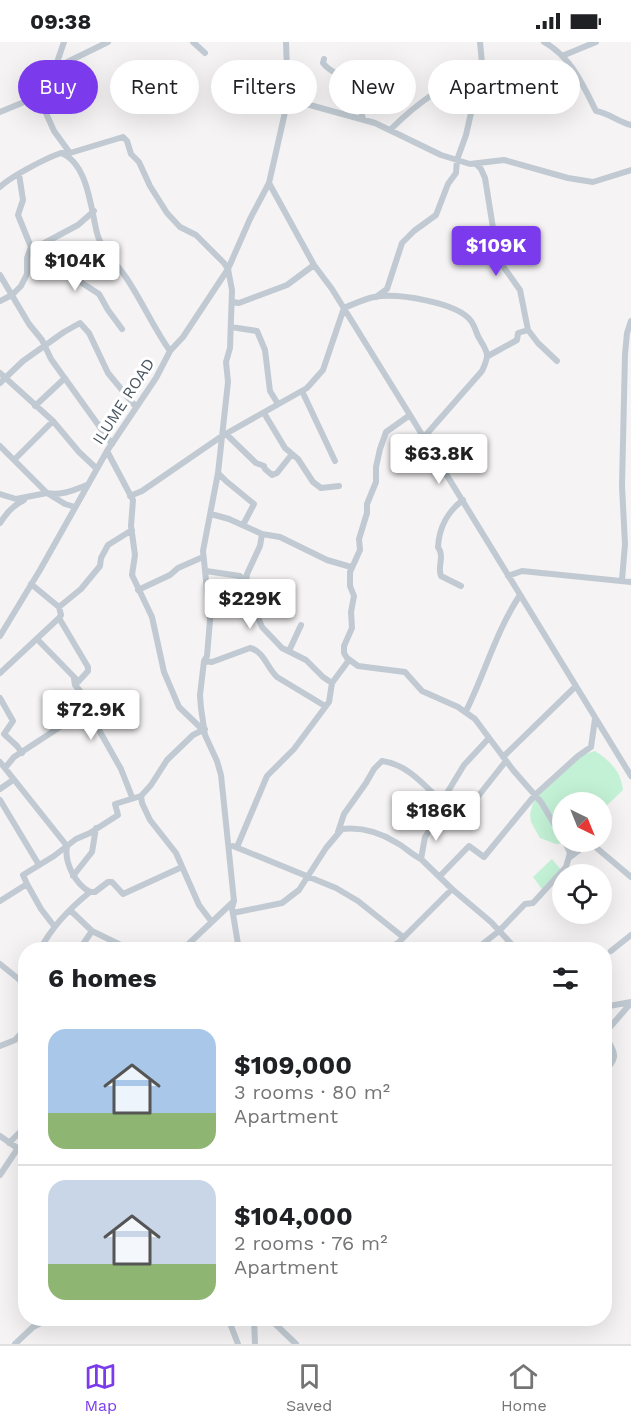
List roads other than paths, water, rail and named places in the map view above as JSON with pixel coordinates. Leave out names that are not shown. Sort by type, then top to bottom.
[{"type":"street","points":[[57,60],[64,42]]},
{"type":"street","points":[[71,60],[108,42]]},
{"type":"street","points":[[194,42],[205,53]]},
{"type":"street","name":"ILUME ROAD","points":[[286,42],[287,60]]},
{"type":"street","points":[[480,42],[482,60]]},
{"type":"street","points":[[544,42],[562,56],[576,73],[596,111],[601,111],[619,122],[631,125]]},
{"type":"street","points":[[562,56],[596,42]]},
{"type":"street","points":[[324,58],[323,63],[327,68],[344,79],[356,94],[363,119]]},
{"type":"street","points":[[390,130],[428,98]]},
{"type":"street","points":[[0,112],[18,105]]},
{"type":"street","points":[[317,107],[363,119],[426,148],[457,160],[476,164],[510,161],[568,178],[593,182],[631,170]]},
{"type":"street","points":[[45,114],[70,153]]},
{"type":"street","name":"ILUME ROAD","points":[[0,636],[96,468],[156,378],[170,351],[183,337],[228,269],[269,183],[285,114]]},
{"type":"street","points":[[376,297],[387,289],[399,251],[406,238],[436,214],[448,184],[456,172],[457,160],[472,114]]},
{"type":"street","points":[[0,188],[8,180],[60,153],[70,153],[123,136],[131,154],[139,162],[150,186],[167,213],[180,227],[209,247],[228,269],[233,302],[230,348],[226,362],[228,382],[224,435],[204,543],[203,557],[210,620],[200,695],[205,735],[221,776],[237,942]]},
{"type":"street","points":[[60,153],[69,157],[85,182],[94,211],[97,234],[101,242],[170,351]]},
{"type":"street","points":[[476,164],[485,178],[498,259],[520,290],[528,330],[557,361]]},
{"type":"street","points":[[19,174],[22,200],[18,215],[32,248],[42,255],[53,275],[65,263],[82,283],[99,294],[123,329]]},
{"type":"street","points":[[269,183],[314,265],[344,308],[631,775]]},
{"type":"street","points":[[0,302],[21,286],[27,274],[27,258],[32,248],[78,225],[94,211]]},
{"type":"street","points":[[470,242],[489,252],[495,245]]},
{"type":"street","points":[[233,302],[244,302],[287,285],[314,265]]},
{"type":"street","points":[[0,275],[51,359],[112,444]]},
{"type":"street","points":[[344,308],[376,297],[398,296],[434,302],[464,315],[473,324],[488,356]]},
{"type":"street","points":[[130,496],[142,491],[224,435],[302,391],[313,382],[323,370],[344,308]]},
{"type":"street","points":[[622,580],[625,544],[622,450],[625,354],[631,321]]},
{"type":"street","points":[[96,468],[52,422],[2,378],[77,323],[82,324],[89,333],[108,373],[136,407]]},
{"type":"street","points":[[231,327],[253,329],[259,334],[265,350],[270,391],[278,404]]},
{"type":"street","points":[[424,437],[482,371],[488,356],[517,340],[518,333],[528,330]]},
{"type":"street","points":[[35,406],[65,378]]},
{"type":"street","points":[[302,391],[335,461]]},
{"type":"street","points":[[264,412],[279,439],[319,487],[324,489],[339,486]]},
{"type":"street","points":[[410,415],[390,429],[383,440],[376,467],[376,482],[367,504],[368,513],[359,539],[360,550],[351,567],[350,586],[354,596],[351,612],[352,628],[344,646],[344,653],[349,660],[362,668],[405,672],[417,687],[427,694],[466,711],[475,719],[535,795],[552,821]]},
{"type":"street","points":[[14,460],[52,422]]},
{"type":"street","points":[[224,435],[256,463],[264,465],[272,475],[277,473],[292,454]]},
{"type":"street","points":[[0,446],[47,493],[75,507]]},
{"type":"street","points":[[107,451],[133,500],[132,530],[135,555],[132,575],[152,617],[161,663],[179,707],[204,730]]},
{"type":"street","points":[[218,473],[254,504],[243,525]]},
{"type":"street","points":[[0,494],[16,499],[47,493],[54,495],[65,493],[88,485]]},
{"type":"street","points":[[0,524],[6,513],[15,505],[33,495]]},
{"type":"street","points":[[461,586],[441,576],[439,570],[441,552],[438,547],[442,526],[447,516],[463,500]]},
{"type":"street","points":[[211,514],[229,519],[262,534],[280,537],[327,560],[351,567]]},
{"type":"street","points":[[60,607],[81,589],[100,566],[100,558],[108,545],[132,530]]},
{"type":"street","points":[[262,534],[260,546],[252,559],[246,581],[262,627],[282,648],[306,660],[332,683]]},
{"type":"street","points":[[138,590],[203,557]]},
{"type":"street","points":[[206,570],[240,576],[246,581]]},
{"type":"street","points":[[508,576],[522,571],[631,582]]},
{"type":"street","points":[[0,673],[38,640],[62,615],[60,607],[31,584]]},
{"type":"street","points":[[466,711],[478,687],[504,620],[520,595]]},
{"type":"street","points":[[58,618],[62,628],[74,642],[88,667],[88,671],[78,682]]},
{"type":"street","points":[[289,651],[301,625]]},
{"type":"street","points":[[38,640],[78,682]]},
{"type":"street","points":[[204,661],[212,662],[250,648],[255,649],[260,652],[277,677],[325,706]]},
{"type":"street","points":[[237,847],[267,776],[294,749],[329,702],[332,683],[349,660]]},
{"type":"street","points":[[78,682],[74,679],[75,685],[121,769],[132,797]]},
{"type":"street","points":[[468,809],[505,759],[576,686]]},
{"type":"street","points":[[0,698],[13,722],[4,734],[22,753]]},
{"type":"street","points":[[89,708],[2,765],[67,846],[66,853],[73,876],[90,892]]},
{"type":"street","points":[[440,876],[469,846],[484,857],[535,795],[591,747],[595,718]]},
{"type":"street","points":[[54,926],[40,909],[23,875],[76,839],[118,815],[115,804],[141,796],[152,785],[160,769],[168,760],[193,735],[204,730]]},
{"type":"street","points":[[421,859],[425,837],[442,802],[464,765],[489,738]]},
{"type":"street","points":[[233,913],[282,903],[299,890],[336,834],[344,814],[374,769],[382,761],[394,763],[408,771],[442,802]]},
{"type":"street","points":[[0,789],[13,780]]},
{"type":"street","points":[[141,796],[150,820],[176,853],[199,905],[211,921]]},
{"type":"street","points":[[0,800],[39,865]]},
{"type":"street","points":[[73,876],[92,852],[96,828]]},
{"type":"street","points":[[336,834],[342,829],[362,829],[397,843],[421,859],[491,922],[509,942]]},
{"type":"street","points":[[570,857],[586,845],[592,844],[631,877]]},
{"type":"street","points":[[229,845],[336,888],[358,901],[403,937]]},
{"type":"street","points":[[486,942],[499,932],[525,904],[533,903],[544,892],[566,867],[570,852]]},
{"type":"street","points":[[45,942],[54,926],[70,910],[90,892],[95,892],[108,882],[112,882],[123,894],[182,867]]},
{"type":"street","points":[[0,901],[27,884]]},
{"type":"street","points":[[398,942],[452,889]]},
{"type":"street","points":[[190,942],[234,901]]},
{"type":"street","points":[[70,910],[92,931],[115,942]]},
{"type":"street","points":[[84,942],[92,931]]},
{"type":"street","points":[[612,950],[631,935]]},
{"type":"street","points":[[0,964],[18,979]]},
{"type":"street","points":[[612,1006],[631,1002]]},
{"type":"street","points":[[612,1025],[631,1002]]},
{"type":"street","points":[[0,1046],[18,1037]]},
{"type":"street","points":[[612,1048],[615,1054],[612,1065]]},
{"type":"street","points":[[9,1143],[18,1134]]},
{"type":"street","points":[[0,1136],[18,1148],[0,1175]]},
{"type":"street","points":[[15,1344],[35,1326]]},
{"type":"street","points":[[231,1326],[238,1344]]},
{"type":"street","points":[[254,1326],[255,1344]]},
{"type":"street","points":[[277,1326],[296,1344]]}]
